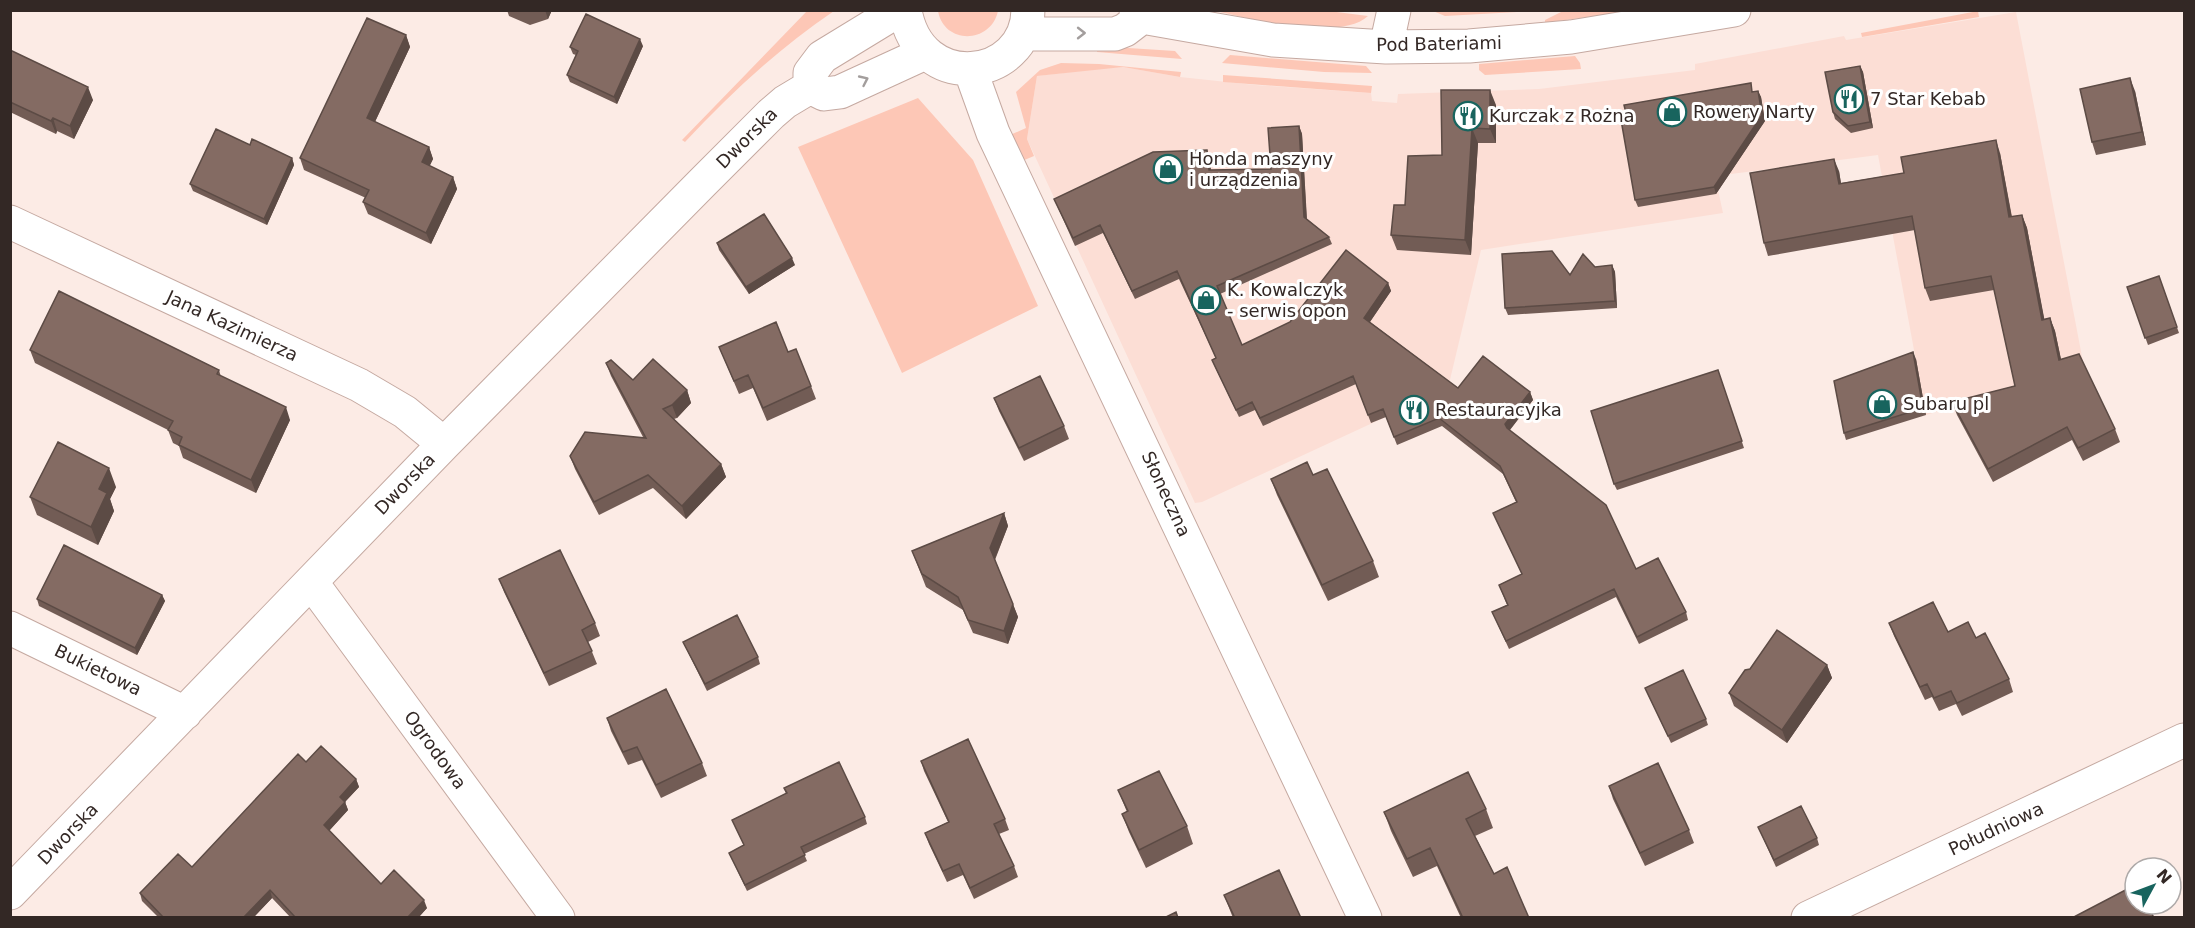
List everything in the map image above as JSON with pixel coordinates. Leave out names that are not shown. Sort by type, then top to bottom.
[{"type":"street","points":[[899,10],[822,57],[810,73],[810,87],[830,95],[925,53]]},
{"type":"street","name":"Pod Bateriami","points":[[905,10],[907,27],[925,53],[939,63],[954,68],[970,69],[986,66],[1001,58],[1014,47],[1025,22],[1115,34],[1125,30],[1139,14],[1273,40],[1386,47],[1468,46],[1540,41],[1734,10]]},
{"type":"street","points":[[1386,47],[1394,10]]},
{"type":"street","name":"Słoneczna","points":[[970,69],[993,133],[1365,918]]},
{"type":"street","name":"Dworska","points":[[10,893],[444,444],[771,114],[785,102],[810,87]]},
{"type":"street","name":"Jana Kazimierza","points":[[10,222],[359,385],[405,412],[444,444]]},
{"type":"street","name":"Ogrodowa","points":[[312,583],[558,918]]},
{"type":"street","name":"Bukietowa","points":[[10,628],[185,713]]},
{"type":"street","name":"Południowa","points":[[1808,918],[2184,740]]},
{"type":"shaded area","points":[[938,10],[998,11],[994,22],[987,30],[968,36],[958,35],[949,30],[942,22]]},
{"type":"shaded area","points":[[1321,10],[1368,16],[1355,24],[1317,28],[1272,23],[1216,11]]},
{"type":"shaded area","points":[[807,11],[834,11],[774,56],[685,142],[682,140]]},
{"type":"shaded area","points":[[1433,11],[1537,11],[1445,16]]},
{"type":"shaded area","points":[[1563,11],[1628,11],[1545,23],[1545,20]]},
{"type":"shaded area","points":[[1978,11],[1979,17],[1862,37],[1861,33]]},
{"type":"shaded area","points":[[2016,12],[2084,367],[1926,415],[1878,155],[1715,176],[1723,213],[1481,250],[1448,388],[1202,502],[1195,503],[1027,139],[1037,76],[1123,67],[1180,77],[1255,85],[1371,93],[1372,101],[1397,103],[1398,94],[1539,89],[1695,70],[1695,64],[1844,36],[1846,40]]},
{"type":"shaded area","points":[[1097,46],[1175,51],[1182,59],[1097,52]]},
{"type":"shaded area","points":[[1230,55],[1366,66],[1372,73],[1324,72],[1222,63]]},
{"type":"shaded area","points":[[1575,56],[1581,69],[1485,75],[1479,70],[1479,64]]},
{"type":"shaded area","points":[[1061,63],[1099,64],[1181,72],[1180,77],[1123,67],[1037,76],[1027,139],[1034,156],[1022,161],[1010,135],[1026,128],[1016,92],[1040,70]]},
{"type":"shaded area","points":[[1223,75],[1372,86],[1371,93],[1223,82]]},
{"type":"shaded area","points":[[918,98],[973,160],[1038,306],[902,373],[798,147]]},
{"type":"building","points":[[586,14],[640,39],[614,97],[567,75],[578,51],[570,47]]},
{"type":"building","points":[[367,18],[406,35],[367,118],[429,147],[422,162],[453,177],[426,233],[363,202],[369,190],[300,158]]},
{"type":"building","points":[[10,50],[88,87],[70,126],[53,118],[51,121],[10,102]]},
{"type":"building","name":"7 Star Kebab","points":[[1860,66],[1870,122],[1848,126],[1833,112],[1825,72]]},
{"type":"building","points":[[2130,78],[2142,132],[2092,142],[2080,89]]},
{"type":"building","points":[[1751,83],[1752,92],[1758,91],[1762,115],[1714,187],[1635,200],[1620,114],[1626,113],[1624,105]]},
{"type":"building","points":[[1441,90],[1490,90],[1490,129],[1472,128],[1465,240],[1391,235],[1394,205],[1405,205],[1408,156],[1442,155]]},
{"type":"building","points":[[1299,126],[1304,217],[1329,237],[1217,286],[1242,345],[1290,322],[1346,250],[1388,283],[1364,318],[1458,388],[1483,356],[1530,392],[1505,424],[1507,428],[1606,505],[1636,569],[1658,558],[1686,612],[1637,637],[1614,589],[1506,641],[1492,612],[1508,605],[1499,585],[1522,574],[1493,513],[1517,502],[1500,466],[1439,418],[1394,437],[1383,409],[1368,415],[1353,376],[1260,418],[1252,402],[1236,410],[1212,360],[1216,358],[1177,271],[1132,291],[1100,225],[1073,238],[1054,199],[1153,152],[1207,150],[1209,170],[1271,169],[1268,128]]},
{"type":"building","points":[[216,129],[250,145],[252,139],[292,158],[264,219],[190,184]]},
{"type":"building","points":[[1996,140],[2009,217],[2022,215],[2042,320],[2050,318],[2059,360],[2079,354],[2115,429],[2078,448],[2067,427],[1988,469],[1952,402],[2015,386],[1991,276],[1925,288],[1912,216],[1764,243],[1750,173],[1834,159],[1839,184],[1904,173],[1901,157]]},
{"type":"building","points":[[764,214],[792,258],[746,287],[717,243]]},
{"type":"building","points":[[1552,251],[1570,275],[1583,254],[1595,267],[1612,265],[1615,301],[1505,308],[1502,254]]},
{"type":"building","points":[[2159,276],[2177,327],[2145,338],[2127,287]]},
{"type":"building","points":[[59,291],[219,370],[217,374],[286,407],[251,480],[179,445],[182,437],[168,430],[173,421],[30,350]]},
{"type":"building","points":[[776,322],[788,352],[796,349],[811,386],[763,408],[748,375],[734,381],[719,347]]},
{"type":"building","name":"Subaru pl","points":[[1913,352],[1923,408],[1844,433],[1834,381]]},
{"type":"building","points":[[653,359],[687,390],[672,405],[663,409],[721,464],[682,506],[648,475],[594,502],[570,456],[585,432],[646,438],[606,363],[611,360],[633,380]]},
{"type":"building","points":[[1718,370],[1742,441],[1614,484],[1591,411]]},
{"type":"building","points":[[1040,376],[1064,426],[1019,448],[994,398]]},
{"type":"building","points":[[58,442],[109,468],[99,489],[107,493],[91,527],[30,497]]},
{"type":"building","points":[[1307,462],[1313,475],[1327,469],[1373,561],[1322,585],[1271,479]]},
{"type":"building","points":[[1004,513],[990,548],[1013,604],[1004,631],[968,620],[958,597],[922,574],[912,551]]},
{"type":"building","points":[[64,545],[162,595],[135,648],[37,599]]},
{"type":"building","points":[[560,550],[595,623],[582,630],[592,651],[544,673],[499,579]]},
{"type":"building","points":[[1933,602],[1948,632],[1968,622],[1976,638],[1985,633],[2009,679],[1957,703],[1951,691],[1934,698],[1927,684],[1920,687],[1889,623]]},
{"type":"building","points":[[737,615],[758,657],[705,684],[683,642]]},
{"type":"building","points":[[1777,630],[1827,665],[1782,730],[1729,693],[1745,670],[1750,669]]},
{"type":"building","points":[[1683,670],[1706,719],[1668,736],[1645,688]]},
{"type":"building","points":[[666,689],[702,763],[656,785],[637,747],[623,752],[607,718]]},
{"type":"building","points":[[968,739],[1005,819],[994,824],[1014,866],[970,888],[959,864],[943,871],[925,833],[949,822],[921,761]]},
{"type":"building","points":[[321,746],[356,779],[340,797],[345,802],[324,825],[381,884],[394,870],[424,900],[407,918],[296,918],[270,890],[243,918],[164,918],[140,893],[178,854],[192,867],[298,754],[306,762]]},
{"type":"building","points":[[839,762],[865,817],[801,847],[805,855],[745,885],[729,853],[744,845],[732,820],[787,793],[784,788]]},
{"type":"building","points":[[1658,763],[1689,830],[1640,853],[1609,786]]},
{"type":"building","points":[[1159,771],[1187,826],[1139,850],[1122,814],[1128,811],[1118,790]]},
{"type":"building","points":[[1468,772],[1486,809],[1466,819],[1494,874],[1507,867],[1529,918],[1463,918],[1430,848],[1407,859],[1384,812]]},
{"type":"building","points":[[1801,806],[1817,838],[1774,860],[1758,827]]},
{"type":"building","points":[[1279,870],[1301,918],[1235,918],[1224,895]]},
{"type":"building","points":[[2123,891],[2123,916],[2153,916],[2154,918],[2072,918]]},
{"type":"building","points":[[1176,912],[1178,918],[1164,918]]},
{"type":"place","name":"7 Star Kebab","points":[[1849,99]]},
{"type":"place","name":"Rowery Narty","points":[[1672,112]]},
{"type":"place","name":"Kurczak z Rożna","points":[[1468,116]]},
{"type":"place","name":"Honda maszyny i urządzenia","points":[[1168,169]]},
{"type":"place","name":"K. Kowalczyk - serwis opon","points":[[1206,300]]},
{"type":"place","name":"Subaru pl","points":[[1882,404]]},
{"type":"place","name":"Restauracyjka","points":[[1414,410]]}]
